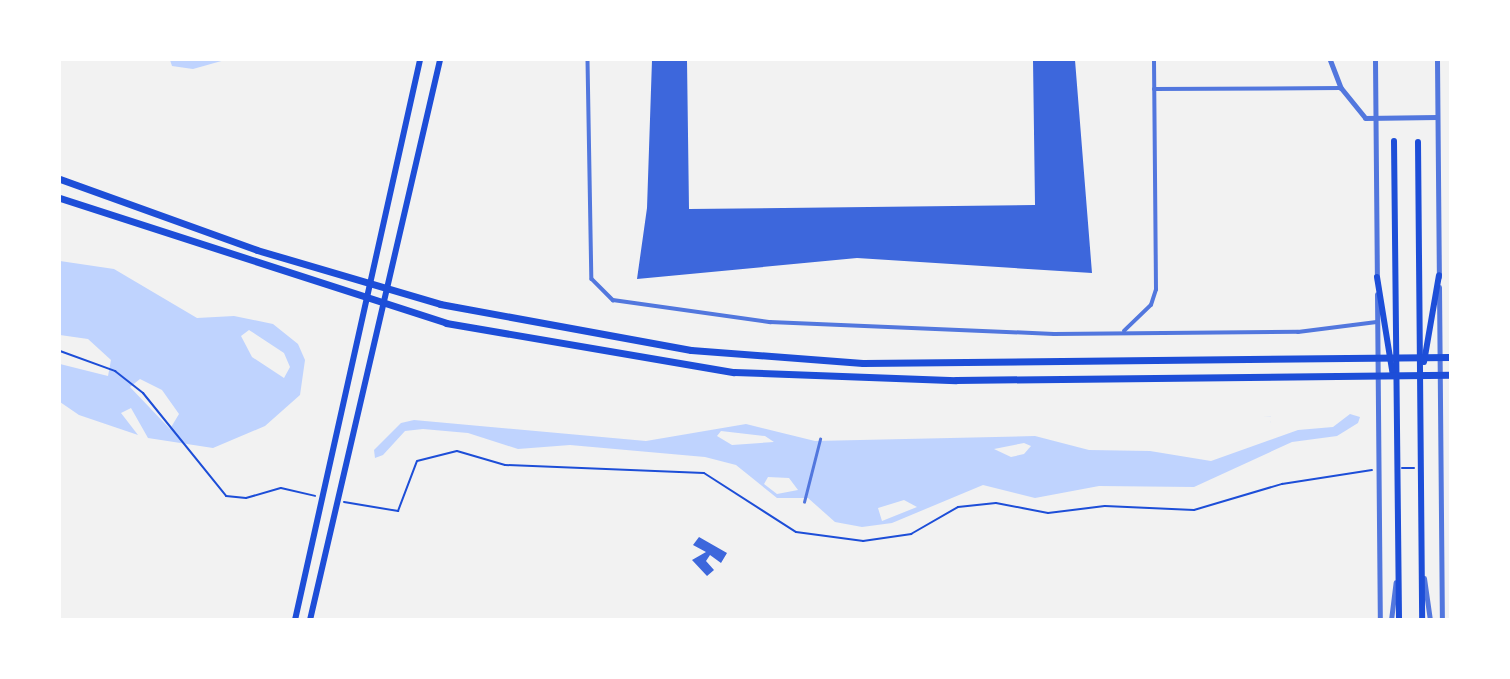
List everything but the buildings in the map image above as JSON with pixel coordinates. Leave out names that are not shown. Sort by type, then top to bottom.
[{"type":"highway","points":[[60,179],[405,295],[586,335],[778,359],[1451,358]]},
{"type":"highway","points":[[60,198],[353,297],[402,310],[516,339],[734,372],[956,380],[1451,375]]},
{"type":"main road","points":[[295,620],[421,60]]},
{"type":"main road","points":[[310,620],[440,60]]},
{"type":"main road","points":[[1395,141],[1399,620]]},
{"type":"main road","points":[[1418,142],[1422,620]]},
{"type":"main road","points":[[1420,392],[1439,275]]},
{"type":"main road","points":[[1377,277],[1397,392]]},
{"type":"street","points":[[588,60],[591,269],[603,295],[770,322],[1124,331],[1298,332],[1378,322]]},
{"type":"street","points":[[1124,331],[1151,305],[1156,289],[1154,60]]},
{"type":"street","points":[[1331,60],[1341,88],[1357,112],[1376,117],[1437,117]]},
{"type":"street","points":[[1375,60],[1380,620]]},
{"type":"street","points":[[1437,60],[1442,620]]},
{"type":"street","points":[[1154,89],[1341,88]]},
{"type":"street","points":[[804,502],[820,439]]},
{"type":"street","points":[[1391,620],[1398,565]]},
{"type":"street","points":[[1422,565],[1430,620]]},
{"type":"path","points":[[60,351],[115,372],[143,393],[226,496],[290,489]]},
{"type":"path","points":[[386,511],[403,507],[417,461],[443,450],[505,465],[704,473],[781,525],[843,541],[911,534],[949,510],[982,504],[1048,513],[1105,506],[1194,510],[1282,484],[1377,470]]},
{"type":"path","points":[[1389,469],[1420,468]]},
{"type":"water","points":[[170,60],[225,60],[193,69],[172,66]]},
{"type":"water","points":[[60,261],[114,269],[197,318],[234,316],[273,324],[298,344],[305,360],[300,395],[265,426],[213,448],[148,438],[131,408],[121,413],[138,435],[79,415],[60,402],[60,364],[108,376],[111,360],[88,339],[60,335]],"holes":[[[249,330],[284,353],[290,367],[284,378],[252,357],[241,336]],[[140,379],[162,390],[179,414],[170,429],[130,387]]]},
{"type":"water","points":[[1350,414],[1360,417],[1358,423],[1337,436],[1292,442],[1194,487],[1099,486],[1035,498],[983,485],[892,523],[862,527],[835,522],[808,498],[777,498],[736,465],[705,457],[570,445],[518,449],[468,433],[423,429],[405,431],[383,455],[375,458],[374,450],[401,423],[414,420],[646,441],[746,424],[815,441],[1035,436],[1089,450],[1150,451],[1211,461],[1298,430],[1333,427]],"holes":[[[721,431],[765,436],[774,442],[732,445],[717,436]],[[1024,443],[1031,446],[1024,454],[1011,457],[994,449]],[[768,477],[789,478],[798,490],[777,494],[764,484]],[[904,500],[917,507],[882,521],[878,508]]]}]
